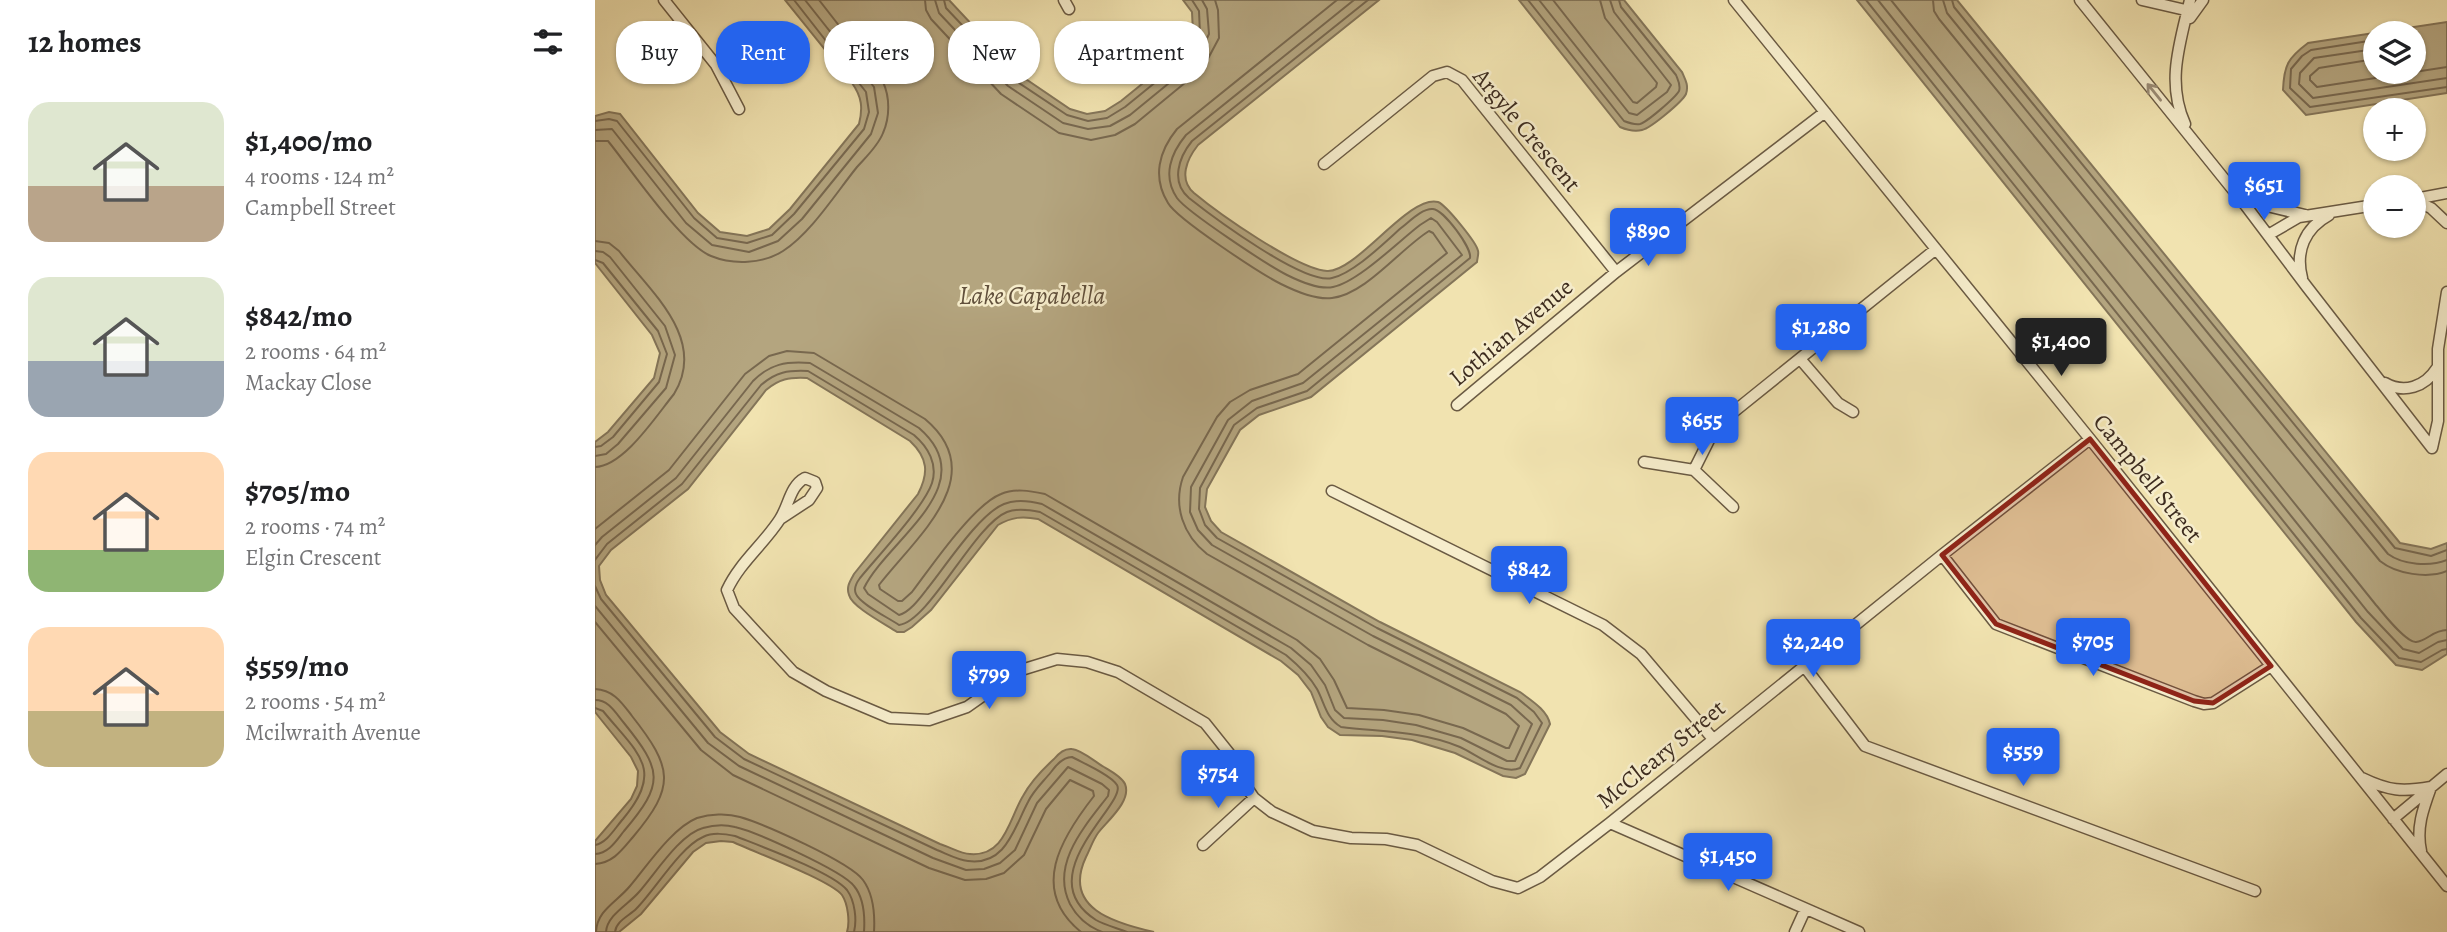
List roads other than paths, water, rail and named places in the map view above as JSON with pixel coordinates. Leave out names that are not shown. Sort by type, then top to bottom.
[{"type":"street","points":[[664,0],[716,65],[740,109]]},
{"type":"street","name":"Campbell Street","points":[[1734,0],[2090,439],[2447,886]]},
{"type":"street","points":[[2080,0],[2228,184],[2432,448],[2438,415],[2437,366],[2447,292]]},
{"type":"street","points":[[2142,0],[2190,8]]},
{"type":"street","points":[[2197,145],[2184,123],[2175,95],[2175,69],[2190,8],[2203,0]]},
{"type":"street","name":"Argyle Crescent","points":[[1324,164],[1433,76],[1447,72],[1462,80],[1616,272]]},
{"type":"street","name":"Lothian Avenue","points":[[1457,405],[1616,272],[1825,113]]},
{"type":"street","points":[[2228,184],[2267,206],[2315,215]]},
{"type":"street","points":[[2426,197],[2447,193]]},
{"type":"street","points":[[2426,205],[2447,223]]},
{"type":"street","points":[[2268,235],[2293,219],[2363,207]]},
{"type":"street","points":[[2307,287],[2299,265],[2305,238],[2316,223],[2338,211]]},
{"type":"street","points":[[1694,470],[1710,438],[1726,418],[1936,249]]},
{"type":"street","points":[[1801,360],[1838,403],[1853,412]]},
{"type":"street","points":[[2380,379],[2396,388],[2409,388],[2428,379],[2437,366]]},
{"type":"street","name":"McCleary Street","points":[[1254,798],[1272,812],[1313,831],[1417,845],[1492,881],[1518,888],[1540,877],[1610,823],[1941,555],[2090,439]]},
{"type":"street","points":[[1644,462],[1694,470],[1733,507]]},
{"type":"street","points":[[1332,491],[1603,625],[1641,654],[1713,739]]},
{"type":"street","points":[[780,519],[734,575],[727,590],[734,608],[793,672],[826,691],[890,718],[929,720],[967,707],[1019,671],[1057,659],[1087,662],[1118,672],[1205,723],[1229,753],[1239,776],[1254,798],[1203,845]]},
{"type":"street","points":[[1941,555],[1996,624],[2194,701],[2204,704],[2213,702],[2271,666]]},
{"type":"street","points":[[1804,666],[1865,746],[2255,891]]},
{"type":"street","points":[[2393,819],[2447,774]]},
{"type":"street","points":[[2360,777],[2382,788],[2405,792],[2431,787]]},
{"type":"street","points":[[2422,855],[2418,837],[2422,812],[2431,787]]},
{"type":"street","points":[[1610,823],[1859,932]]},
{"type":"street","points":[[1795,932],[1805,910]]},
{"type":"water","name":"Lake Capabella","points":[[785,0],[949,0],[969,21],[948,21],[948,84],[1033,84],[1070,109],[1087,114],[1105,111],[1142,84],[1209,84],[1209,21],[1192,21],[1192,12],[1183,0],[1379,0],[1198,145],[1190,156],[1186,182],[1194,193],[1239,226],[1278,251],[1314,268],[1327,271],[1339,268],[1353,260],[1413,210],[1426,203],[1438,202],[1472,240],[1478,252],[1477,262],[1311,397],[1259,415],[1240,430],[1207,489],[1205,507],[1211,521],[1221,532],[1380,622],[1520,692],[1534,702],[1546,714],[1550,724],[1525,774],[1516,778],[1503,776],[1455,753],[1412,740],[1340,735],[1328,727],[1321,717],[1311,692],[1298,675],[1281,661],[1038,519],[1017,518],[998,525],[931,610],[912,627],[904,632],[897,632],[856,605],[851,600],[848,587],[854,574],[918,494],[924,479],[923,460],[910,441],[807,378],[790,378],[775,383],[766,390],[688,489],[611,550],[599,566],[600,580],[606,595],[720,732],[749,754],[959,852],[982,853],[991,849],[1004,835],[1026,791],[1045,767],[1066,749],[1084,754],[1119,777],[1126,790],[1122,804],[1098,833],[1086,857],[1080,874],[1081,889],[1086,901],[1109,918],[1154,932],[847,932],[846,903],[835,889],[808,874],[733,842],[721,841],[706,843],[693,852],[641,914],[619,932],[595,932],[595,841],[631,799],[637,786],[638,771],[631,757],[595,712],[595,442],[608,432],[654,378],[660,353],[652,335],[595,263],[595,116],[609,112],[620,114],[698,213],[720,232],[747,236],[769,229],[790,209],[859,124],[861,103],[853,84],[934,84],[934,21],[824,21],[824,48],[810,31],[810,21],[802,21]]},
{"type":"water","points":[[1519,0],[1624,0],[1682,72],[1687,85],[1686,94],[1659,120],[1642,130],[1633,131],[1620,127]]},
{"type":"water","points":[[1857,0],[1957,0],[2400,543],[2431,549],[2447,543],[2447,654],[2422,670],[2396,665],[2356,622]]},
{"type":"water","points":[[2447,22],[2447,93],[2415,98],[2363,98],[2363,106],[2306,115],[2283,90],[2288,63],[2308,43],[2363,35],[2363,84],[2426,84],[2426,25]]}]
